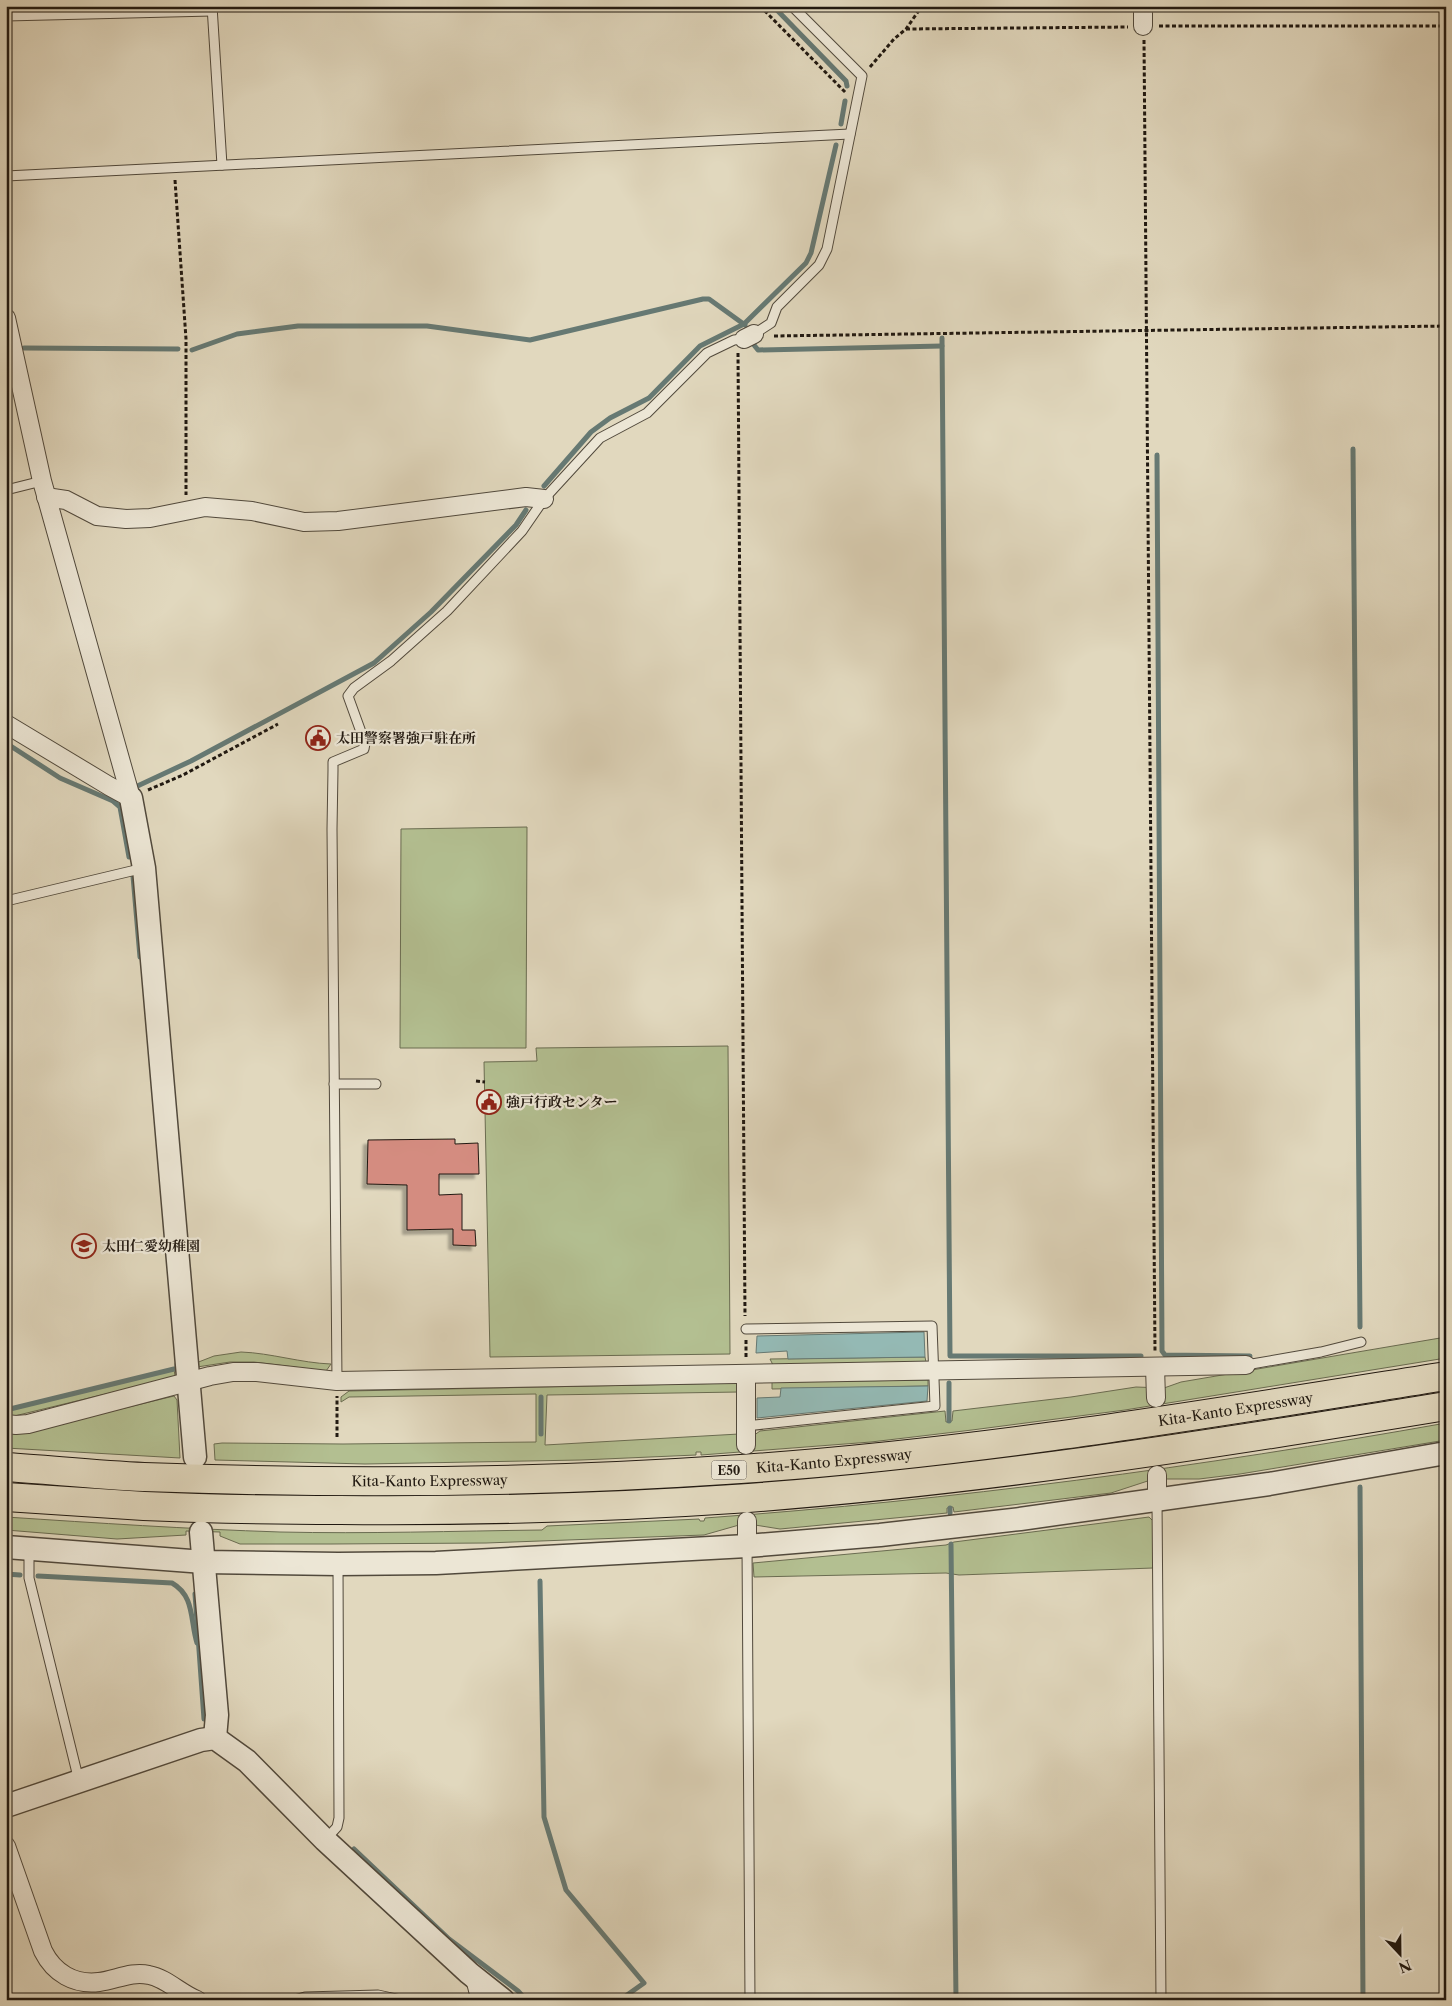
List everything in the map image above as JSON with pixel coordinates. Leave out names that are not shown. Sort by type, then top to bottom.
[{"type":"highway","name":"Kita-Kanto Expressway","points":[[6,1467],[141,1476],[276,1480],[581,1478],[728,1470],[910,1454],[1092,1432],[1446,1376]]},
{"type":"highway","name":"Kita-Kanto Expressway","points":[[6,1497],[146,1506],[274,1510],[432,1511],[732,1499],[903,1484],[1099,1460],[1446,1406]]},
{"type":"street","points":[[1144,6],[1144,26]]},
{"type":"street","points":[[6,318],[44,489],[131,798],[144,868],[194,1457]]},
{"type":"street","points":[[44,489],[96,516],[126,519],[150,518],[205,507],[252,511],[304,522],[338,521],[526,497],[544,499]]},
{"type":"street","points":[[6,724],[131,798]]},
{"type":"street","points":[[6,1424],[28,1424],[234,1372],[257,1372],[338,1382],[1246,1365]]},
{"type":"street","points":[[1155,1367],[1156,1398]]},
{"type":"street","points":[[746,1374],[746,1445]]},
{"type":"street","points":[[6,1547],[204,1562],[338,1564],[499,1560],[747,1546],[889,1534],[1157,1501],[1446,1453]]},
{"type":"street","points":[[1157,1475],[1157,1501]]},
{"type":"street","points":[[747,1546],[748,1521]]},
{"type":"street","points":[[201,1532],[217,1715],[215,1738]]},
{"type":"street","points":[[6,1806],[201,1740],[215,1738],[247,1761],[326,1840],[469,1973],[503,2000]]},
{"type":"street","points":[[6,1846],[43,1951],[57,1971],[73,1979],[90,1982],[99,1982],[132,1974],[151,1975],[197,2000]]},
{"type":"lane","points":[[338,1382],[334,1084],[333,762],[359,752],[364,749],[365,743],[348,696],[354,688],[391,661],[447,611],[522,531],[544,499],[600,438],[647,413],[707,353],[734,340],[749,336],[771,323],[777,307],[819,265],[827,249],[862,76],[792,6]]},
{"type":"lane","points":[[6,16],[212,9],[222,165]]},
{"type":"lane","points":[[6,176],[850,134]]},
{"type":"lane","points":[[6,490],[44,489]]},
{"type":"lane","points":[[6,901],[144,868]]},
{"type":"lane","points":[[334,1084],[376,1084]]},
{"type":"lane","points":[[746,1329],[932,1326],[935,1406],[746,1426]]},
{"type":"lane","points":[[1246,1365],[1321,1352],[1361,1342]]},
{"type":"lane","points":[[1157,1501],[1161,2000]]},
{"type":"lane","points":[[747,1546],[750,2000]]},
{"type":"lane","points":[[29,1550],[29,1578],[79,1782]]},
{"type":"lane","points":[[326,1840],[336,1827],[339,1818],[338,1564]]},
{"type":"lane","points":[[469,1973],[476,2000]]},
{"type":"lane","points":[[295,2000],[305,1997],[352,1998],[378,1995],[401,2000]]},
{"type":"path","points":[[760,6],[856,102]]},
{"type":"path","points":[[862,76],[894,39],[906,29],[922,6]]},
{"type":"path","points":[[906,29],[1144,26],[1446,26]]},
{"type":"path","points":[[1144,26],[1155,1367]]},
{"type":"path","points":[[174,167],[186,339],[186,511]]},
{"type":"path","points":[[746,1374],[738,353],[749,336],[1446,326]]},
{"type":"path","points":[[131,798],[183,775],[278,724]]},
{"type":"path","points":[[476,1081],[485,1082]]},
{"type":"path","points":[[337,1438],[338,1382]]},
{"type":"green space","points":[[527,827],[526,1048],[400,1048],[401,829]]},
{"type":"green space","points":[[728,1046],[730,1354],[490,1357],[484,1062],[537,1061],[536,1048]]},
{"type":"green space","points":[[1446,1337],[1446,1358],[1125,1410],[871,1442],[701,1455],[701,1452],[696,1452],[696,1455],[581,1460],[365,1464],[215,1460],[214,1444],[222,1443],[536,1442],[536,1394],[349,1397],[341,1402],[341,1397],[349,1391],[736,1383],[739,1392],[547,1395],[545,1445],[739,1434],[753,1436],[760,1431],[945,1411],[946,1422],[952,1421],[953,1411],[1136,1387],[1164,1388],[1181,1382]]},
{"type":"green space","points":[[241,1352],[331,1364],[326,1371],[254,1362],[230,1362],[197,1367],[196,1363],[214,1356]]},
{"type":"green space","points":[[925,1357],[926,1362],[773,1365],[770,1359]]},
{"type":"green space","points":[[174,1369],[175,1376],[172,1378],[6,1418],[6,1410]]},
{"type":"green space","points":[[928,1380],[928,1386],[772,1389],[772,1382]]},
{"type":"green space","points":[[174,1396],[177,1400],[180,1458],[6,1448],[6,1431],[22,1433]]},
{"type":"green space","points":[[1446,1423],[1446,1440],[1240,1474],[1199,1479],[1166,1479],[1166,1475],[1111,1493],[954,1512],[953,1507],[947,1508],[947,1513],[780,1529],[755,1525],[756,1520],[741,1521],[739,1525],[704,1535],[486,1543],[240,1544],[220,1536],[220,1532],[186,1531],[186,1535],[117,1539],[6,1530],[6,1517],[177,1528],[313,1533],[542,1530],[547,1526],[699,1519],[704,1521],[705,1518],[798,1511],[984,1492],[1169,1468]]},
{"type":"green space","points":[[1149,1517],[1154,1522],[1153,1568],[959,1575],[946,1573],[754,1577],[753,1563],[946,1545],[954,1542]]},
{"type":"water","points":[[924,1332],[925,1357],[788,1359],[787,1351],[756,1353],[757,1336]]},
{"type":"water","points":[[928,1386],[927,1401],[757,1418],[757,1398],[780,1397],[781,1388]]},
{"type":"building","points":[[455,1139],[455,1144],[478,1143],[479,1174],[439,1174],[439,1195],[462,1194],[462,1230],[475,1230],[476,1246],[453,1245],[453,1229],[407,1230],[407,1185],[367,1184],[368,1140]]},
{"type":"waterway","points":[[773,6],[846,81],[847,86]]},
{"type":"waterway","points":[[841,124],[845,101]]},
{"type":"waterway","points":[[544,486],[591,432],[610,418],[649,398],[700,346],[744,324],[806,263],[811,253],[836,145]]},
{"type":"waterway","points":[[192,350],[237,334],[298,326],[427,326],[530,340],[703,299],[709,299],[745,325]]},
{"type":"waterway","points":[[942,338],[950,1356],[1141,1356]]},
{"type":"waterway","points":[[754,345],[758,350],[942,346]]},
{"type":"waterway","points":[[24,348],[178,349]]},
{"type":"waterway","points":[[1353,449],[1360,1327]]},
{"type":"waterway","points":[[1157,455],[1162,1351],[1165,1355],[1250,1356]]},
{"type":"waterway","points":[[131,789],[191,761],[374,663],[431,612],[516,525],[526,510]]},
{"type":"waterway","points":[[6,743],[60,778],[113,801],[120,807],[129,857]]},
{"type":"waterway","points":[[133,876],[140,957]]},
{"type":"waterway","points":[[6,1410],[174,1369],[177,1368],[177,1364]]},
{"type":"waterway","points":[[949,1383],[949,1421]]},
{"type":"waterway","points":[[541,1397],[541,1434]]},
{"type":"waterway","points":[[1360,1487],[1363,2000]]},
{"type":"waterway","points":[[950,1508],[950,1513]]},
{"type":"waterway","points":[[951,1544],[956,2000]]},
{"type":"waterway","points":[[6,1574],[20,1575]]},
{"type":"waterway","points":[[38,1576],[172,1583],[185,1595],[188,1602],[197,1643]]},
{"type":"waterway","points":[[540,1581],[544,1817],[566,1890],[644,1983],[620,2000]]},
{"type":"waterway","points":[[195,1594],[204,1719]]},
{"type":"waterway","points":[[354,1849],[449,1939],[518,1991],[526,2000]]},
{"type":"place","name":"太田警察署強戸駐在所","points":[[318,738]]},
{"type":"place","name":"強戸行政センター","points":[[489,1102]]},
{"type":"place","name":"太田仁愛幼稚園","points":[[84,1246]]}]
